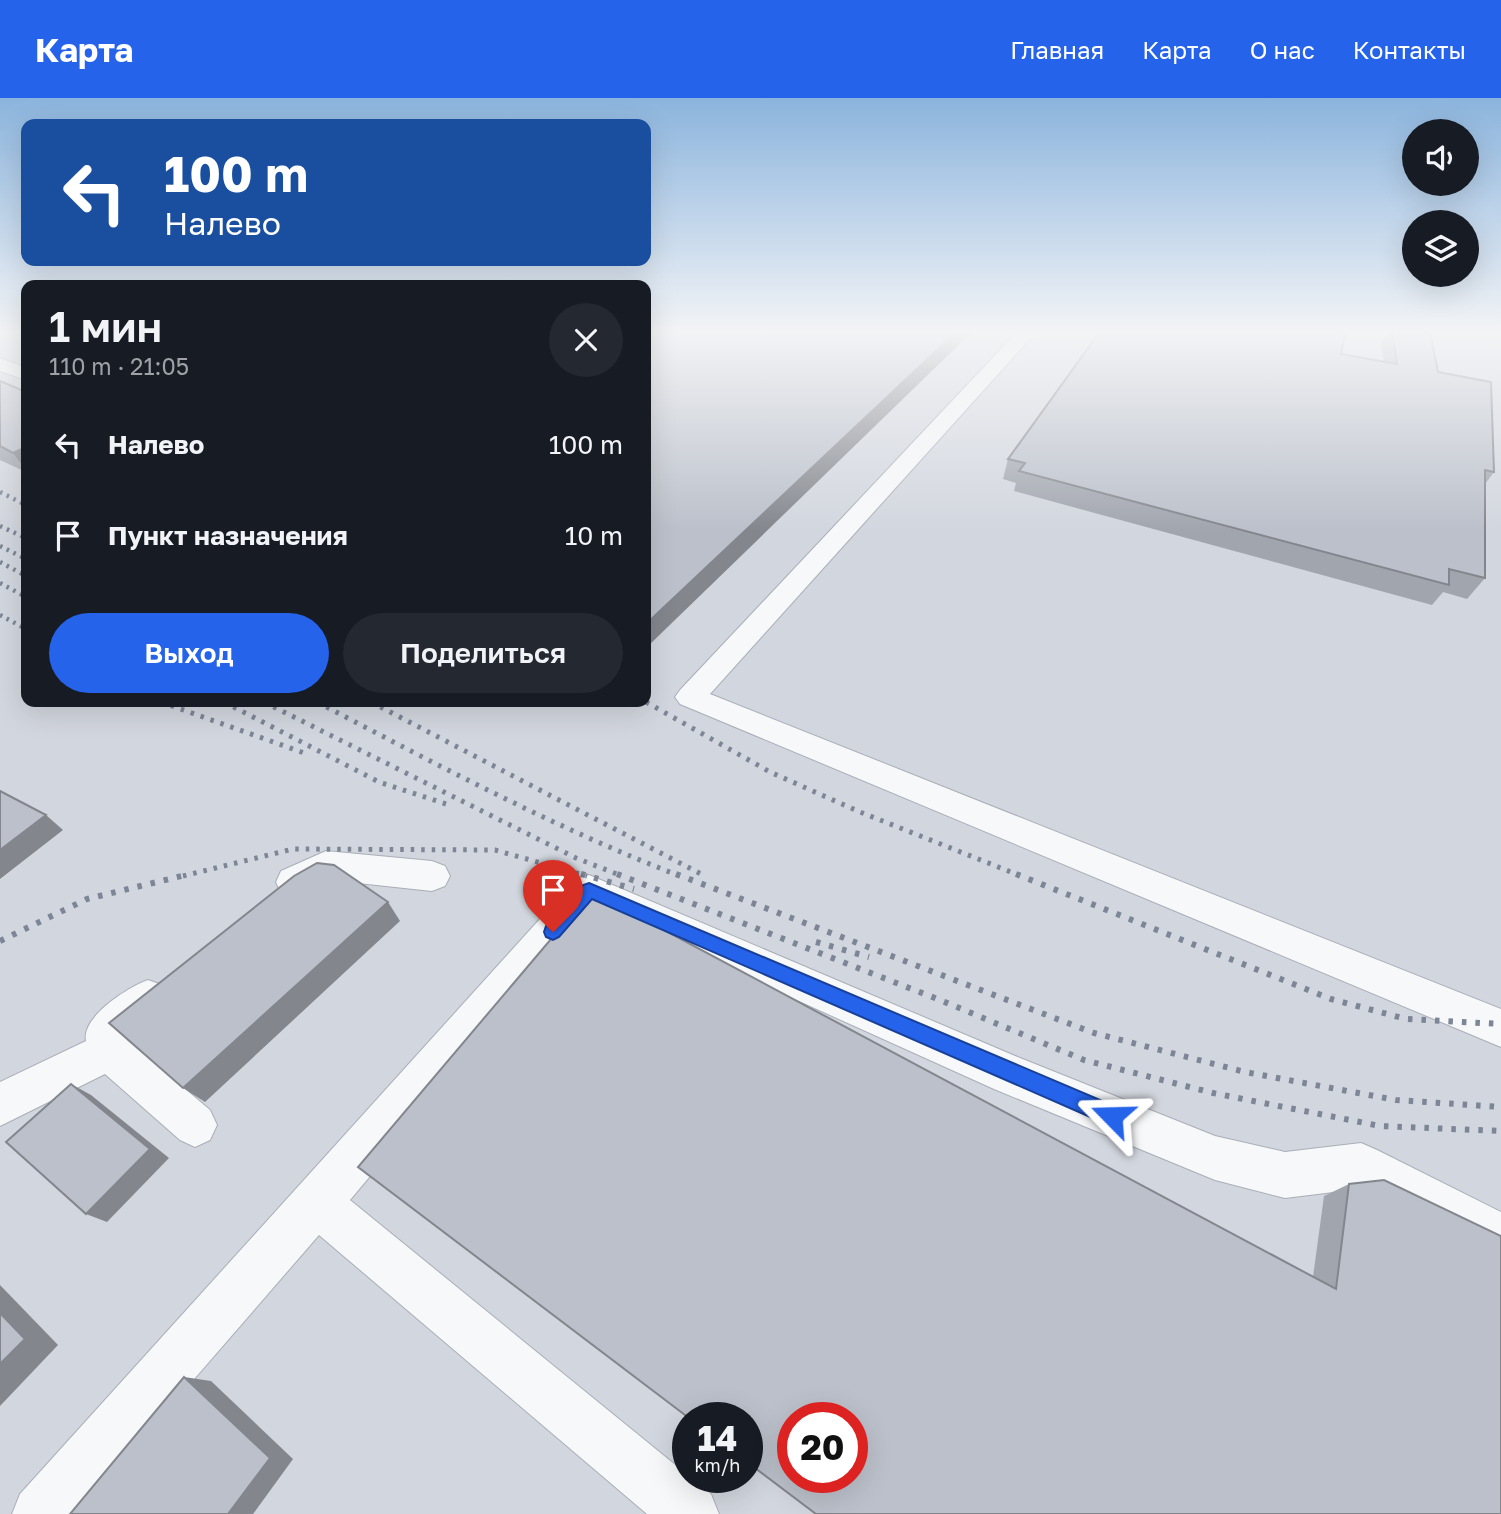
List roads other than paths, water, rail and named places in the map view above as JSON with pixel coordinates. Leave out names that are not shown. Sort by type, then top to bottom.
[{"type":"lane","points":[[965,399],[690,697],[1501,1028]]},
{"type":"lane","points":[[263,907],[294,882],[327,865],[432,876]]},
{"type":"lane","points":[[40,1514],[317,1203],[589,890],[996,1068],[1214,1158],[1285,1174],[1361,1166],[1501,1237]]},
{"type":"lane","points":[[178,974],[104,1033],[109,1051],[195,1125]]},
{"type":"lane","points":[[0,1104],[109,1051]]},
{"type":"lane","points":[[317,1203],[691,1514]]},
{"type":"railway","points":[[0,492],[21,502]]},
{"type":"railway","points":[[0,526],[21,536]]},
{"type":"railway","points":[[0,546],[21,556]]},
{"type":"railway","points":[[0,562],[21,573]]},
{"type":"railway","points":[[0,583],[21,594]]},
{"type":"railway","points":[[0,615],[21,626]]},
{"type":"railway","points":[[651,705],[770,772],[860,812],[1021,876]]},
{"type":"railway","points":[[175,707],[307,754]]},
{"type":"railway","points":[[234,707],[379,782],[446,804]]},
{"type":"railway","points":[[274,707],[576,858],[622,876]]},
{"type":"railway","points":[[327,707],[542,816],[680,876]]},
{"type":"railway","points":[[381,707],[703,875]]},
{"type":"railway","points":[[183,876],[293,849],[495,850],[587,876]]},
{"type":"railway","points":[[0,941],[87,899],[190,874]]},
{"type":"railway","points":[[581,874],[634,889]]},
{"type":"railway","points":[[617,874],[940,1000],[1084,1060],[1213,1093],[1380,1126],[1501,1131]]},
{"type":"railway","points":[[676,874],[1094,1033],[1245,1072],[1396,1100],[1501,1107]]},
{"type":"railway","points":[[1016,874],[1331,999],[1406,1019],[1501,1024]]},
{"type":"railway","points":[[816,942],[869,957]]}]
